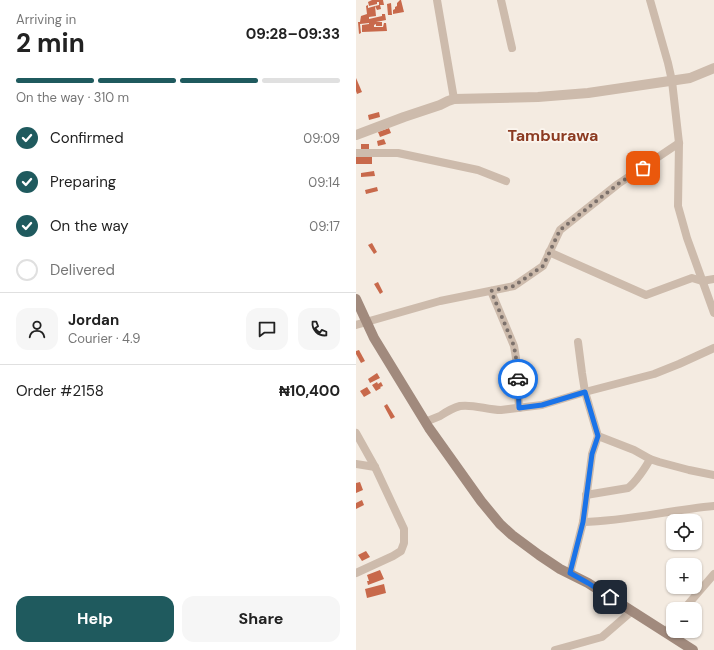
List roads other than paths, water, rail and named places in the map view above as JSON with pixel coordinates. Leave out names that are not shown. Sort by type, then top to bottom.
[{"type":"main road","points":[[356,299],[374,338],[425,422],[500,524],[530,549],[560,569],[588,583],[666,632]]},
{"type":"main road","points":[[675,638],[693,650]]},
{"type":"street","points":[[437,0],[454,99]]},
{"type":"street","points":[[501,0],[512,48]]},
{"type":"street","points":[[650,0],[672,80],[679,143],[678,206],[687,238],[714,313]]},
{"type":"street","points":[[356,135],[404,116],[454,99],[538,97],[588,93],[690,78],[714,68]]},
{"type":"street","points":[[356,325],[440,301],[514,286],[543,266],[560,230],[618,184],[679,143]]},
{"type":"street","points":[[356,152],[398,153],[478,170],[506,181]]},
{"type":"street","points":[[549,252],[646,295],[692,278],[702,281],[714,279]]},
{"type":"street","points":[[491,291],[514,346],[518,376],[519,408]]},
{"type":"street","points":[[570,573],[583,522],[592,454],[598,436],[585,392],[578,342]]},
{"type":"street","points":[[425,422],[460,406],[477,406],[496,410],[542,405],[654,374],[714,348]]},
{"type":"street","points":[[356,433],[375,467],[404,529],[404,543],[401,551],[356,573]]},
{"type":"street","points":[[598,436],[634,450],[650,459],[673,466],[714,475]]},
{"type":"street","points":[[586,495],[628,488],[633,484],[650,459]]},
{"type":"street","points":[[356,464],[375,467]]},
{"type":"street","points":[[583,522],[632,518],[714,506]]},
{"type":"street","points":[[690,602],[714,574]]},
{"type":"street","points":[[555,650],[602,637],[632,611]]},
{"type":"district","name":"Tamburawa","points":[[553,135]]}]
